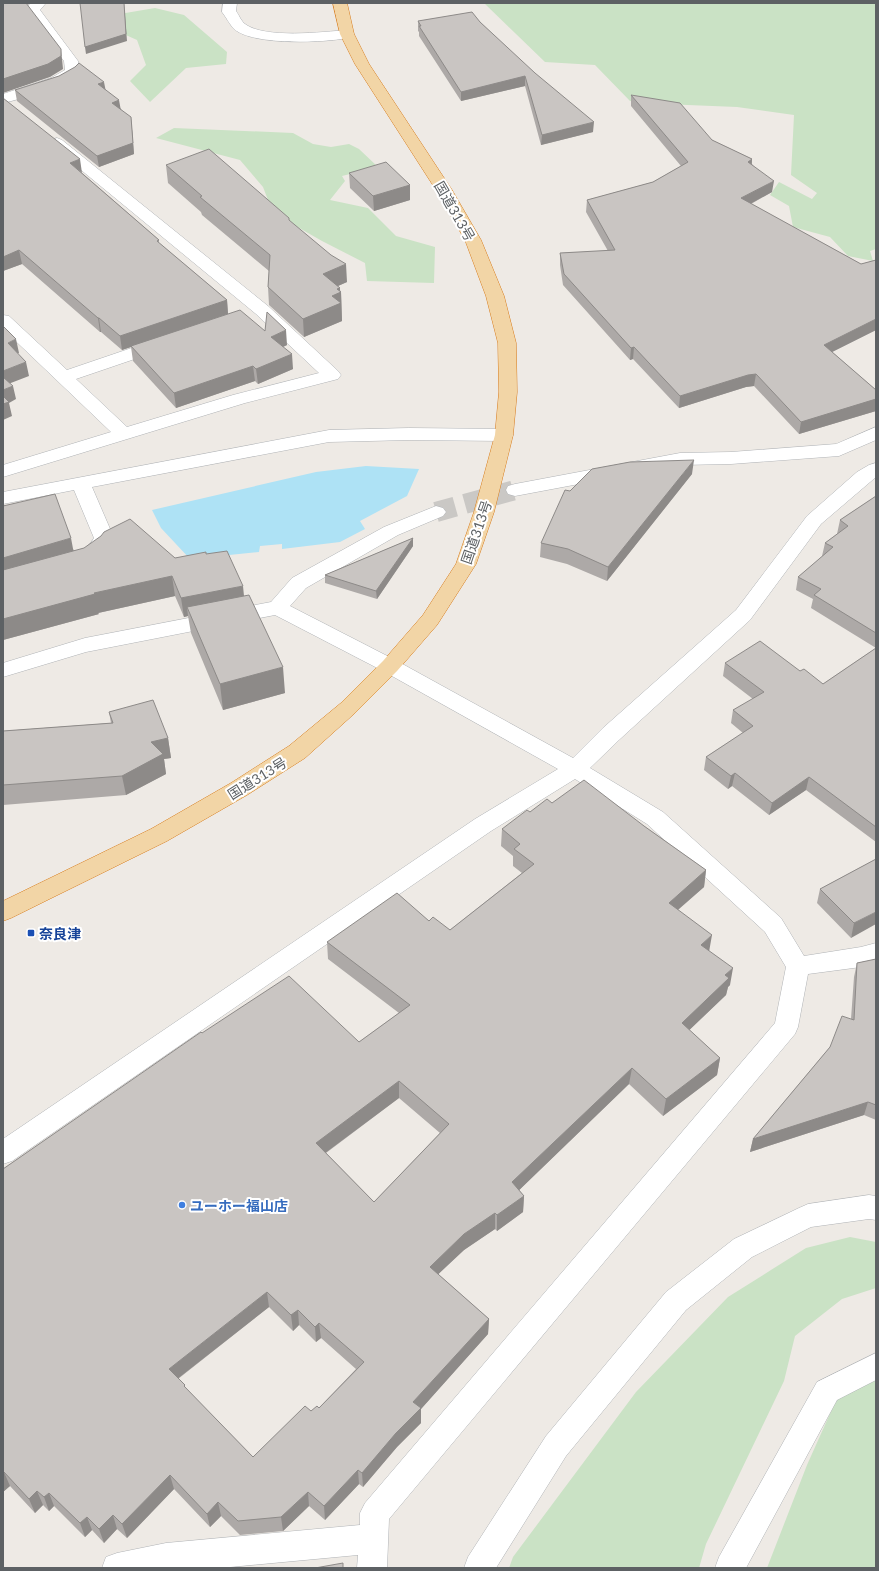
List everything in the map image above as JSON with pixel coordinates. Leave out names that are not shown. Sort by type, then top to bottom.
[{"type":"highway","name":"国道313号","points":[[3,912],[159,835],[239,789],[297,752],[348,708],[390,666],[430,620],[466,564],[484,512],[504,435],[508,392],[507,343],[496,296],[473,240],[444,190],[362,64],[347,34],[340,3]]},
{"type":"street","points":[[7,103],[73,72],[71,60],[32,9],[39,3]]},
{"type":"street","points":[[230,3],[229,12],[240,27],[258,34],[306,38],[347,34]]},
{"type":"street","points":[[3,471],[239,399],[332,375],[262,310],[47,134]]},
{"type":"street","points":[[240,317],[262,310]]},
{"type":"street","points":[[3,320],[124,434]]},
{"type":"street","points":[[64,376],[174,339]]},
{"type":"street","points":[[515,490],[680,459],[731,458],[839,450],[876,433]]},
{"type":"street","points":[[3,498],[329,436],[409,434],[504,435]]},
{"type":"street","points":[[3,1153],[483,825],[575,769],[611,734],[743,615],[814,520],[864,476],[876,469]]},
{"type":"street","points":[[73,564],[80,562],[97,550],[104,538],[81,484]]},
{"type":"street","points":[[278,608],[299,583],[391,531],[436,512]]},
{"type":"street","points":[[3,670],[85,645],[278,608],[390,666],[575,769],[655,818],[773,925],[798,966],[786,1027],[375,1513],[372,1568]]},
{"type":"street","points":[[798,966],[861,957],[876,952]]},
{"type":"street","points":[[479,1568],[556,1446],[676,1301],[743,1248],[808,1216],[869,1207],[876,1208]]},
{"type":"street","points":[[730,1568],[827,1391],[876,1366]]},
{"type":"street","points":[[117,1568],[166,1558],[374,1539]]},
{"type":"green space","points":[[484,3],[876,3],[876,249],[870,251],[873,261],[848,256],[830,237],[793,227],[789,206],[770,195],[779,182],[812,199],[817,193],[791,175],[794,115],[737,107],[630,101],[595,65],[545,62]]},
{"type":"green space","points":[[155,8],[184,15],[227,52],[226,64],[186,68],[150,102],[130,81],[146,65],[137,40],[90,19]]},
{"type":"green space","points":[[174,128],[293,133],[313,144],[331,147],[349,144],[359,149],[378,167],[342,176],[345,181],[330,200],[368,208],[396,236],[435,247],[434,283],[367,281],[365,263],[322,241],[273,213],[263,187],[240,160],[156,138]]},
{"type":"green space","points":[[850,1237],[876,1242],[876,1288],[842,1299],[795,1336],[784,1381],[706,1544],[699,1568],[509,1568],[513,1557],[636,1392],[728,1297],[806,1248]]},
{"type":"green space","points":[[876,1379],[876,1568],[767,1568],[807,1465],[837,1398]]},
{"type":"water","points":[[366,466],[419,469],[407,496],[360,521],[365,529],[340,542],[282,549],[282,544],[260,546],[259,552],[190,559],[161,528],[152,510],[316,472]]},
{"type":"building","points":[[3,3],[26,3],[61,49],[61,56],[48,64],[3,79]]},
{"type":"building","points":[[80,3],[124,3],[126,34],[85,47]]},
{"type":"building","points":[[472,12],[480,22],[535,73],[594,122],[542,135],[525,76],[461,92],[419,26],[421,26],[418,21]]},
{"type":"building","points":[[79,63],[104,82],[98,84],[119,100],[112,103],[131,117],[133,143],[97,156],[15,90],[59,76]]},
{"type":"building","points":[[631,95],[680,103],[712,140],[752,159],[748,162],[774,181],[741,198],[861,264],[876,260],[876,319],[824,345],[876,390],[876,399],[801,422],[756,374],[748,375],[680,396],[634,347],[631,348],[564,274],[560,253],[615,250],[587,200],[653,182],[688,162]]},
{"type":"building","points":[[3,98],[80,159],[70,163],[159,240],[157,241],[227,300],[120,336],[19,250],[3,257]]},
{"type":"building","points":[[209,149],[289,218],[289,220],[331,255],[346,264],[323,274],[340,288],[337,289],[341,292],[332,296],[341,303],[303,319],[268,287],[270,255],[200,197],[202,196],[166,165]]},
{"type":"building","points":[[386,162],[410,185],[373,196],[349,173]]},
{"type":"building","points":[[240,310],[265,331],[267,312],[286,330],[271,337],[292,354],[256,369],[253,366],[174,393],[131,346]]},
{"type":"building","points":[[3,326],[16,339],[8,343],[26,362],[3,371]]},
{"type":"building","points":[[3,377],[13,386],[3,390]]},
{"type":"building","points":[[3,396],[9,402],[3,404]]},
{"type":"building","points":[[694,460],[608,567],[568,549],[541,543],[565,490],[570,491],[592,469],[630,462]]},
{"type":"building","points":[[55,494],[71,538],[3,558],[3,506]]},
{"type":"building","points":[[876,496],[876,633],[814,595],[821,589],[798,577],[833,547],[825,543],[848,526],[840,520]]},
{"type":"building","points":[[130,519],[175,558],[206,552],[206,554],[227,551],[243,586],[181,598],[172,576],[94,593],[95,594],[3,619],[3,570],[84,548],[101,536],[104,532]]},
{"type":"building","points":[[413,538],[376,591],[325,575]]},
{"type":"building","points":[[249,595],[283,667],[220,684],[187,607]]},
{"type":"building","points":[[760,641],[800,671],[804,669],[823,684],[876,648],[876,827],[809,777],[772,803],[735,773],[731,776],[706,757],[753,726],[733,710],[764,692],[725,663]]},
{"type":"building","points":[[153,700],[168,738],[151,742],[163,754],[122,776],[3,785],[3,731],[113,723],[109,712]]},
{"type":"building","points":[[584,780],[644,826],[706,870],[669,903],[712,935],[701,945],[733,968],[725,975],[729,978],[682,1023],[720,1058],[666,1099],[632,1068],[512,1182],[524,1196],[497,1215],[495,1213],[464,1234],[430,1267],[489,1319],[413,1402],[421,1408],[396,1433],[362,1473],[358,1470],[324,1506],[308,1492],[281,1517],[238,1521],[218,1502],[207,1514],[170,1475],[122,1524],[113,1515],[99,1529],[87,1517],[80,1523],[49,1493],[44,1497],[37,1491],[29,1499],[3,1472],[3,1169],[201,1032],[202,1033],[289,976],[359,1042],[410,1005],[327,942],[397,893],[429,921],[433,917],[450,930],[534,864],[514,849],[520,844],[502,829],[527,810],[530,812],[547,799],[552,803]],"holes":[[[399,1081],[449,1124],[374,1202],[316,1143]],[[267,1292],[291,1315],[298,1310],[315,1327],[319,1323],[364,1362],[319,1408],[317,1406],[311,1411],[305,1406],[253,1457],[169,1369]]]},
{"type":"building","points":[[876,859],[876,912],[854,923],[820,889]]},
{"type":"building","points":[[876,959],[876,1105],[868,1102],[753,1139],[830,1047],[842,1016],[854,1020],[857,963]]},
{"type":"building","points":[[343,1563],[343,1568],[315,1568]]},
{"type":"tunnel","points":[[436,512],[515,490]]},
{"type":"place","name":"奈良津","points":[[31,933]]},
{"type":"place","name":"ユーホー福山店","points":[[182,1205]]}]
